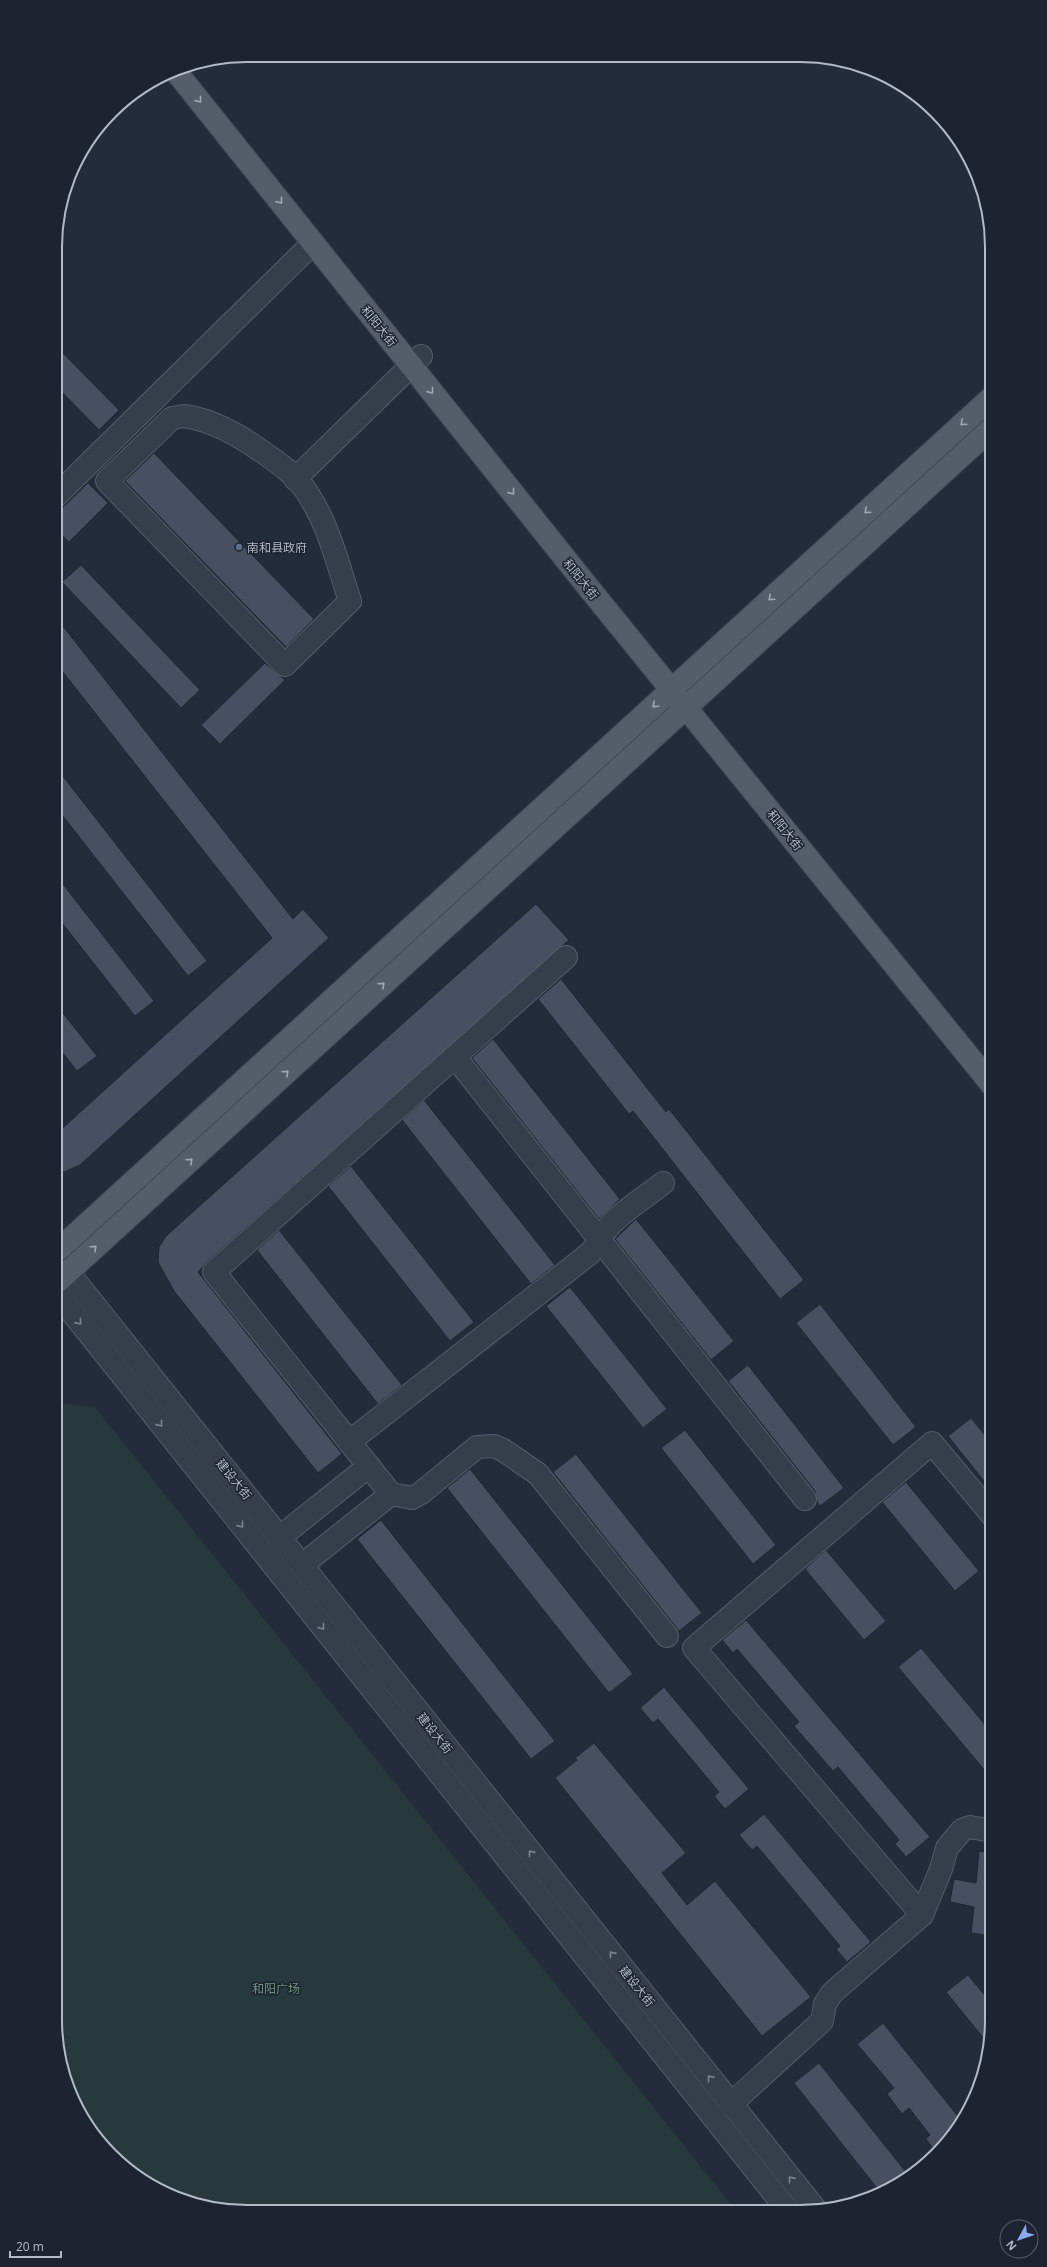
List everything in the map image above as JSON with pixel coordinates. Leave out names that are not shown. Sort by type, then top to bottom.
[{"type":"main road","name":"和阳大街","points":[[193,70],[416,361],[676,685],[985,1054]]},
{"type":"main road","name":"和阳大街","points":[[179,75],[313,244],[416,361]]},
{"type":"main road","points":[[62,1248],[985,403]]},
{"type":"main road","points":[[62,1278],[985,434]]},
{"type":"main road","name":"和阳大街","points":[[691,703],[985,1076]]},
{"type":"street","points":[[62,490],[313,244]]},
{"type":"street","points":[[295,478],[416,361]]},
{"type":"street","points":[[184,416],[200,418],[241,438],[280,464],[295,478],[308,494],[323,521],[350,601],[285,665],[107,481],[172,418],[184,416]]},
{"type":"street","points":[[566,957],[214,1272],[391,1494],[412,1498],[421,1493],[477,1447],[494,1446],[503,1450],[538,1474],[666,1636]]},
{"type":"street","points":[[455,1057],[805,1499]]},
{"type":"street","points":[[349,1442],[589,1254],[613,1222],[663,1183]]},
{"type":"street","name":"建设大街","points":[[62,1278],[280,1538],[812,2205]]},
{"type":"street","name":"建设大街","points":[[62,1300],[783,2205]]},
{"type":"street","points":[[922,1915],[694,1648],[932,1442],[985,1506]]},
{"type":"street","points":[[280,1538],[369,1466]]},
{"type":"street","points":[[302,1566],[391,1494]]},
{"type":"street","points":[[731,2104],[822,2022],[825,2004],[832,1993],[922,1915],[941,1870],[947,1848],[954,1838],[962,1830],[970,1827],[985,1830]]},
{"type":"green space","name":"和阳广场","points":[[62,1404],[95,1407],[731,2205],[235,2205],[199,2199],[165,2186],[134,2167],[116,2151],[100,2133],[87,2113],[76,2091],[68,2068],[62,2032]]},
{"type":"building","points":[[62,352],[119,410],[99,430],[62,392]]},
{"type":"building","points":[[154,453],[314,619],[286,647],[125,481]]},
{"type":"building","points":[[88,483],[108,503],[69,542],[62,535],[62,508]]},
{"type":"building","points":[[81,565],[200,690],[181,708],[62,582]]},
{"type":"building","points":[[62,625],[293,919],[303,909],[329,938],[80,1165],[62,1172],[62,1129],[272,938],[62,671]]},
{"type":"building","points":[[265,663],[285,680],[220,744],[201,725]]},
{"type":"building","points":[[62,775],[207,961],[188,976],[62,815]]},
{"type":"building","points":[[62,883],[154,1001],[135,1016],[62,923]]},
{"type":"building","points":[[536,904],[569,940],[206,1263],[198,1272],[342,1454],[318,1473],[174,1291],[158,1262],[159,1247],[166,1236]]},
{"type":"building","points":[[561,979],[666,1112],[669,1109],[804,1280],[780,1299],[633,1111],[629,1114],[538,999]]},
{"type":"building","points":[[62,1012],[97,1056],[77,1071],[62,1052]]},
{"type":"building","points":[[493,1039],[620,1199],[599,1219],[472,1058]]},
{"type":"building","points":[[424,1100],[555,1265],[531,1284],[402,1120]]},
{"type":"building","points":[[351,1166],[474,1322],[450,1341],[328,1186]]},
{"type":"building","points":[[636,1219],[734,1341],[711,1360],[615,1239]]},
{"type":"building","points":[[279,1230],[402,1385],[378,1404],[257,1250]]},
{"type":"building","points":[[570,1287],[667,1409],[643,1428],[546,1306]]},
{"type":"building","points":[[820,1304],[916,1427],[893,1445],[796,1323]]},
{"type":"building","points":[[748,1365],[844,1488],[820,1506],[817,1502],[815,1491],[728,1381]]},
{"type":"building","points":[[971,1418],[985,1435],[985,1482],[948,1436]]},
{"type":"building","points":[[685,1430],[776,1545],[753,1564],[661,1448]]},
{"type":"building","points":[[576,1454],[702,1613],[679,1631],[553,1472]]},
{"type":"building","points":[[470,1469],[633,1674],[609,1693],[447,1488]]},
{"type":"building","points":[[906,1482],[979,1571],[955,1591],[882,1502]]},
{"type":"building","points":[[381,1520],[555,1741],[531,1759],[357,1539]]},
{"type":"building","points":[[826,1550],[886,1621],[864,1640],[805,1569]]},
{"type":"building","points":[[746,1620],[930,1837],[906,1857],[895,1844],[899,1840],[838,1767],[833,1771],[794,1726],[799,1722],[737,1649],[733,1653],[722,1640]]},
{"type":"building","points":[[921,1648],[985,1725],[985,1771],[898,1667]]},
{"type":"building","points":[[664,1687],[749,1789],[725,1809],[714,1796],[719,1792],[658,1719],[653,1723],[640,1708]]},
{"type":"building","points":[[594,1743],[686,1853],[662,1873],[687,1905],[715,1881],[811,1997],[762,2036],[555,1778],[577,1760],[575,1758]]},
{"type":"building","points":[[764,1814],[871,1942],[847,1962],[836,1949],[840,1946],[757,1846],[752,1850],[739,1835]]},
{"type":"building","points":[[979,1851],[985,1852],[985,1935],[971,1933],[974,1907],[950,1902],[954,1879],[976,1883]]},
{"type":"building","points":[[968,1975],[985,1996],[984,2039],[946,1992]]},
{"type":"building","points":[[883,2023],[958,2116],[947,2133],[933,2149],[926,2139],[930,2135],[909,2108],[902,2114],[887,2094],[894,2088],[857,2044]]},
{"type":"building","points":[[819,2063],[906,2172],[877,2188],[794,2083]]},
{"type":"place","name":"南和县政府","points":[[239,547]]}]
